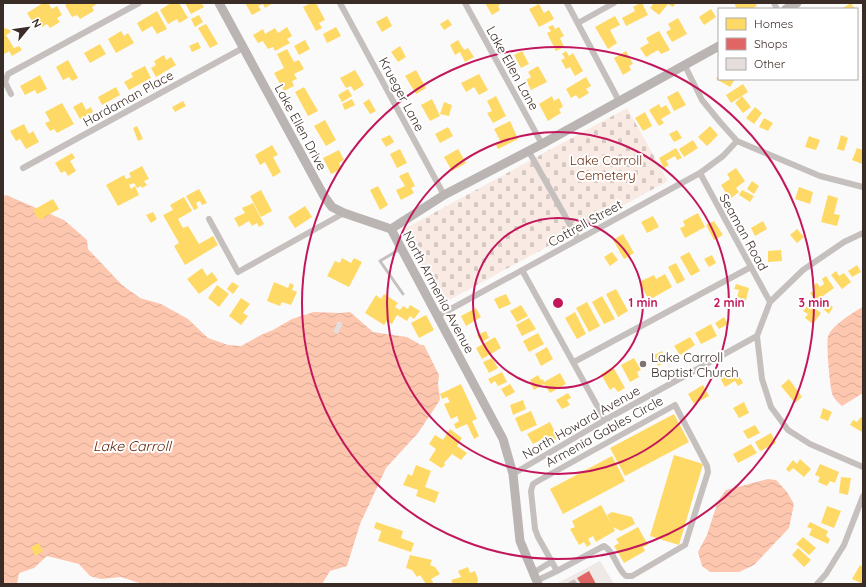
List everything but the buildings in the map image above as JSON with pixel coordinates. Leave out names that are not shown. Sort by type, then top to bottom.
[{"type":"main road","name":"Lake Ellen Drive","points":[[219,3],[324,196],[332,207],[344,213],[391,229]]},
{"type":"main road","points":[[788,8],[798,3]]},
{"type":"main road","name":"North Armenia Avenue","points":[[536,579],[520,541],[513,474],[503,439],[391,229],[444,195],[542,144],[718,47]]},
{"type":"street","points":[[11,94],[5,82],[8,74],[139,3]]},
{"type":"street","name":"Krueger Lane","points":[[340,3],[444,195]]},
{"type":"street","name":"Lake Ellen Lane","points":[[465,3],[542,144]]},
{"type":"street","points":[[567,3],[619,102]]},
{"type":"street","points":[[578,23],[614,3]]},
{"type":"street","name":"Hardaman Place","points":[[23,168],[243,48]]},
{"type":"street","points":[[685,66],[702,100],[737,140],[820,176],[863,187]]},
{"type":"street","name":"Cottrell Street","points":[[438,316],[700,173],[723,156],[737,140]]},
{"type":"street","points":[[528,150],[578,239]]},
{"type":"street","name":"Seaman Road","points":[[700,173],[770,302]]},
{"type":"street","points":[[209,219],[238,272],[344,213]]},
{"type":"street","points":[[863,233],[844,242],[802,270],[770,302],[757,336],[762,379],[771,407],[788,430],[810,444],[863,467]]},
{"type":"street","points":[[574,362],[751,267]]},
{"type":"street","points":[[522,270],[605,420]]},
{"type":"street","name":"North Howard Avenue","points":[[513,474],[605,420],[757,336]]},
{"type":"street","name":"Armenia Gables Circle","points":[[536,579],[557,571],[604,546],[609,549],[621,572],[626,576],[632,576],[685,546],[708,472],[707,466],[674,405],[533,484],[531,491],[535,529],[557,571]]},
{"type":"street","points":[[816,584],[826,574],[844,545],[863,496]]},
{"type":"street","points":[[536,579],[551,562]]},
{"type":"lane","points":[[401,248],[380,261],[403,294]]},
{"type":"lane","points":[[569,584],[574,581],[576,584]]},
{"type":"shaded area","points":[[600,561],[614,584],[556,584]]},
{"type":"green space","name":"Lake Carroll Cemetery","points":[[627,108],[668,181],[442,304],[405,237],[406,228]]},
{"type":"water","name":"Lake Carroll","points":[[6,195],[64,220],[87,240],[88,249],[122,285],[140,298],[161,304],[188,319],[208,338],[228,345],[241,346],[292,319],[314,312],[350,312],[373,332],[407,337],[421,345],[424,345],[439,375],[438,384],[440,400],[418,433],[386,468],[360,524],[347,566],[330,571],[322,584],[142,584],[121,577],[101,579],[90,576],[79,564],[47,556],[34,568],[19,573],[17,584],[3,584],[3,197]]},
{"type":"water","points":[[863,307],[863,393],[842,406],[835,399],[832,392],[828,357],[828,337],[837,324]]},
{"type":"water","points":[[768,479],[776,480],[787,492],[794,504],[789,528],[754,565],[739,572],[710,572],[702,566],[698,552],[707,535],[718,501],[726,490]]},
{"type":"place","name":"Lake Carroll Baptist Church","points":[[643,364]]}]
